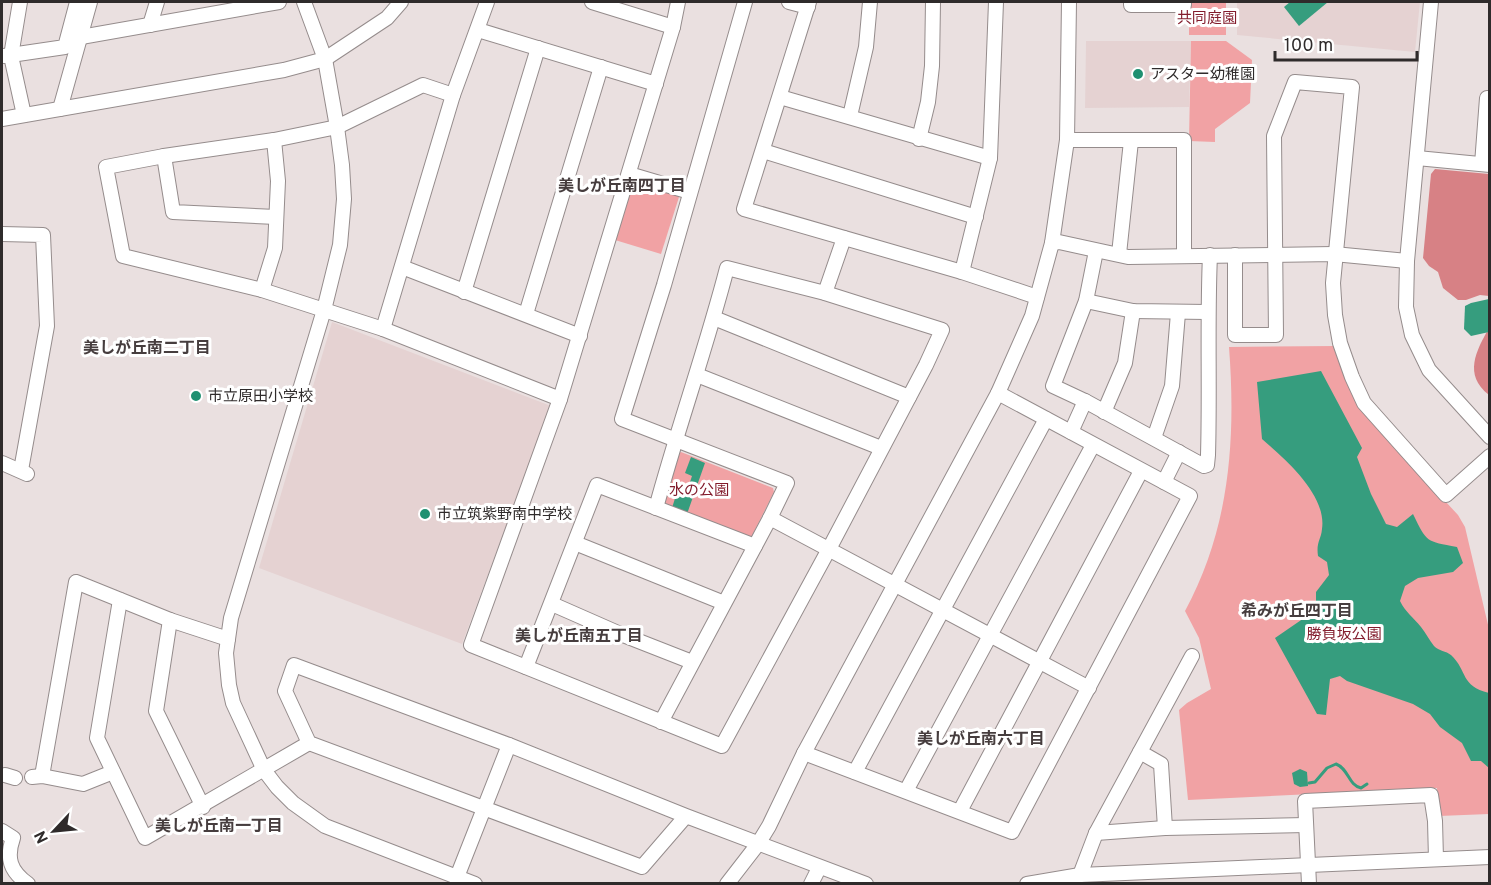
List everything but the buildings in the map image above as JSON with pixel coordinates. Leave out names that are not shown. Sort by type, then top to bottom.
[{"type":"street","points":[[20,2],[6,56],[24,115]]},
{"type":"street","points":[[6,56],[65,47],[77,2]]},
{"type":"street","points":[[60,109],[90,2]]},
{"type":"street","points":[[150,25],[157,2]]},
{"type":"street","points":[[81,37],[279,2]]},
{"type":"street","points":[[304,2],[325,59],[337,127],[344,199],[340,244],[324,310],[231,618],[227,672],[233,703],[264,770],[293,803],[325,826],[475,884]]},
{"type":"street","points":[[2,119],[284,70],[325,59],[387,18],[401,2]]},
{"type":"street","points":[[383,329],[453,95],[487,2]]},
{"type":"street","points":[[592,2],[673,27]]},
{"type":"street","points":[[656,508],[675,438],[714,318],[727,267],[825,293],[942,330],[829,549],[722,746],[471,645],[560,399],[673,27],[678,2]]},
{"type":"street","points":[[661,722],[787,483],[622,419],[745,2]]},
{"type":"street","points":[[789,2],[808,4],[744,209],[962,272],[1037,297]]},
{"type":"street","points":[[850,116],[866,47],[870,2]]},
{"type":"street","points":[[919,139],[928,102],[932,66],[933,2]]},
{"type":"street","points":[[962,272],[990,158],[996,2]]},
{"type":"street","points":[[728,884],[758,844],[777,812],[804,753],[998,393],[1032,316],[1052,243],[1067,140],[1069,2]]},
{"type":"street","points":[[1131,2],[1131,5],[1184,5],[1184,2]]},
{"type":"street","points":[[1431,2],[1407,261],[1406,307],[1412,335],[1420,355],[1437,378],[1490,437]]},
{"type":"street","points":[[478,30],[656,84]]},
{"type":"street","points":[[464,292],[538,48]]},
{"type":"street","points":[[526,314],[601,67]]},
{"type":"street","points":[[1235,255],[1235,335],[1276,335],[1274,136],[1295,82],[1352,87],[1334,254],[1333,283],[1340,343],[1352,377],[1364,403],[1376,419],[1446,495],[1490,456]]},
{"type":"street","points":[[453,95],[423,85],[337,127],[274,140],[106,167],[123,256],[262,290],[383,329],[560,399]]},
{"type":"street","points":[[780,97],[990,158]]},
{"type":"street","points":[[1417,158],[1486,164],[1487,98],[1490,99]]},
{"type":"street","points":[[262,290],[275,248],[278,181],[274,140]]},
{"type":"street","points":[[1067,140],[1184,140],[1184,255]]},
{"type":"street","points":[[1119,254],[1131,141]]},
{"type":"street","points":[[763,151],[976,217]]},
{"type":"street","points":[[164,156],[173,212],[276,218]]},
{"type":"street","points":[[629,174],[690,192]]},
{"type":"street","points":[[2,234],[43,235],[47,326],[25,472],[2,463]]},
{"type":"street","points":[[825,293],[844,238]]},
{"type":"street","points":[[1052,243],[1059,242],[1128,256],[1334,254],[1407,261]]},
{"type":"street","points":[[1096,251],[1086,301],[1053,386],[1204,466],[1207,465],[1210,388],[1208,312],[1210,255]]},
{"type":"street","points":[[402,267],[580,336]]},
{"type":"street","points":[[1086,301],[1133,311],[1208,312]]},
{"type":"street","points":[[1104,412],[1125,363],[1133,311]]},
{"type":"street","points":[[1154,438],[1173,386],[1178,313]]},
{"type":"street","points":[[714,318],[909,397]]},
{"type":"street","points":[[697,375],[881,448]]},
{"type":"street","points":[[804,753],[1012,832],[1190,496],[998,393]]},
{"type":"street","points":[[1071,432],[1085,401]]},
{"type":"street","points":[[855,772],[1046,419]]},
{"type":"street","points":[[906,791],[1093,445]]},
{"type":"street","points":[[1164,482],[1179,452]]},
{"type":"street","points":[[960,811],[1142,471]]},
{"type":"street","points":[[526,667],[597,484],[755,546]]},
{"type":"street","points":[[770,518],[1089,688]]},
{"type":"street","points":[[575,543],[724,603]]},
{"type":"street","points":[[113,772],[83,784],[37,776],[76,582],[170,620],[228,639]]},
{"type":"street","points":[[120,600],[98,738],[145,838],[203,807],[309,743]]},
{"type":"street","points":[[552,604],[692,662]]},
{"type":"street","points":[[170,620],[156,711],[203,807]]},
{"type":"street","points":[[1080,875],[1096,833],[1192,656]]},
{"type":"street","points":[[686,816],[642,867],[309,743],[285,691],[294,665],[509,745],[819,868],[866,884]]},
{"type":"street","points":[[457,877],[509,745]]},
{"type":"street","points":[[1140,752],[1161,764],[1165,828]]},
{"type":"street","points":[[1309,884],[1305,801],[1431,795],[1435,821],[1436,859]]},
{"type":"street","points":[[1096,833],[1165,828],[1306,825]]},
{"type":"street","points":[[2,831],[13,838],[9,850],[12,869],[28,884]]},
{"type":"street","points":[[1027,884],[1080,875],[1490,857]]},
{"type":"street","points":[[811,884],[819,868]]},
{"type":"shaded area","points":[[1237,2],[1420,2],[1415,52],[1237,35]]},
{"type":"shaded area","points":[[1290,2],[1328,2],[1299,26],[1284,7]]},
{"type":"shaded area","name":"アスター幼稚園","points":[[1086,41],[1191,41],[1189,107],[1085,108]]},
{"type":"shaded area","points":[[1435,169],[1489,174],[1489,296],[1480,295],[1458,300],[1443,288],[1438,272],[1423,258],[1431,174]]},
{"type":"shaded area","points":[[1489,299],[1489,332],[1471,336],[1464,329],[1465,306]]},
{"type":"shaded area","points":[[332,322],[551,406],[462,644],[259,568]]},
{"type":"shaded area","points":[[1489,328],[1489,395],[1476,379],[1474,363]]},
{"type":"shaded area","points":[[1321,371],[1362,448],[1357,457],[1371,494],[1386,524],[1397,527],[1413,514],[1421,531],[1433,542],[1457,547],[1463,563],[1453,572],[1418,578],[1405,586],[1400,601],[1434,646],[1449,654],[1456,661],[1473,686],[1489,693],[1489,768],[1481,761],[1471,761],[1462,743],[1440,727],[1430,714],[1413,704],[1347,681],[1340,676],[1330,679],[1326,715],[1317,714],[1275,638],[1307,616],[1316,605],[1316,592],[1329,575],[1327,562],[1318,556],[1322,516],[1318,503],[1292,467],[1262,439],[1257,382]]},
{"type":"shaded area","points":[[691,457],[705,463],[687,514],[672,508],[677,492],[686,494],[692,476],[685,473]]},
{"type":"shaded area","points":[[1300,769],[1307,772],[1308,786],[1300,787],[1294,784],[1292,773]]},
{"type":"green space","name":"共同庭園","points":[[1189,2],[1226,2],[1226,35],[1189,35]]},
{"type":"green space","points":[[1191,41],[1226,41],[1252,60],[1250,103],[1215,129],[1215,142],[1189,141]]},
{"type":"green space","points":[[635,182],[677,194],[679,197],[661,254],[615,240],[632,184]]},
{"type":"green space","name":"勝負坂公園","points":[[1336,346],[1396,448],[1458,515],[1465,527],[1489,629],[1489,814],[1439,816],[1437,788],[1188,800],[1179,710],[1211,689],[1199,638],[1185,611],[1212,548],[1221,515],[1230,449],[1229,347]]},
{"type":"green space","name":"水の公園","points":[[681,452],[773,488],[774,492],[752,536],[747,538],[664,507],[662,502],[677,454]]},
{"type":"waterway","points":[[1309,783],[1315,782],[1327,768],[1336,764],[1344,769],[1353,784],[1361,788],[1367,784]]},
{"type":"place","name":"アスター幼稚園","points":[[1138,74]]},
{"type":"place","name":"市立原田小学校","points":[[196,396]]},
{"type":"place","name":"市立筑紫野南中学校","points":[[425,514]]},
{"type":"district","name":"美しが丘南四丁目","points":[[622,185]]},
{"type":"district","name":"美しが丘南二丁目","points":[[147,347]]},
{"type":"district","name":"希みが丘四丁目","points":[[1297,610]]},
{"type":"district","name":"美しが丘南五丁目","points":[[579,635]]},
{"type":"district","name":"美しが丘南六丁目","points":[[981,738]]},
{"type":"district","name":"美しが丘南一丁目","points":[[219,825]]}]
